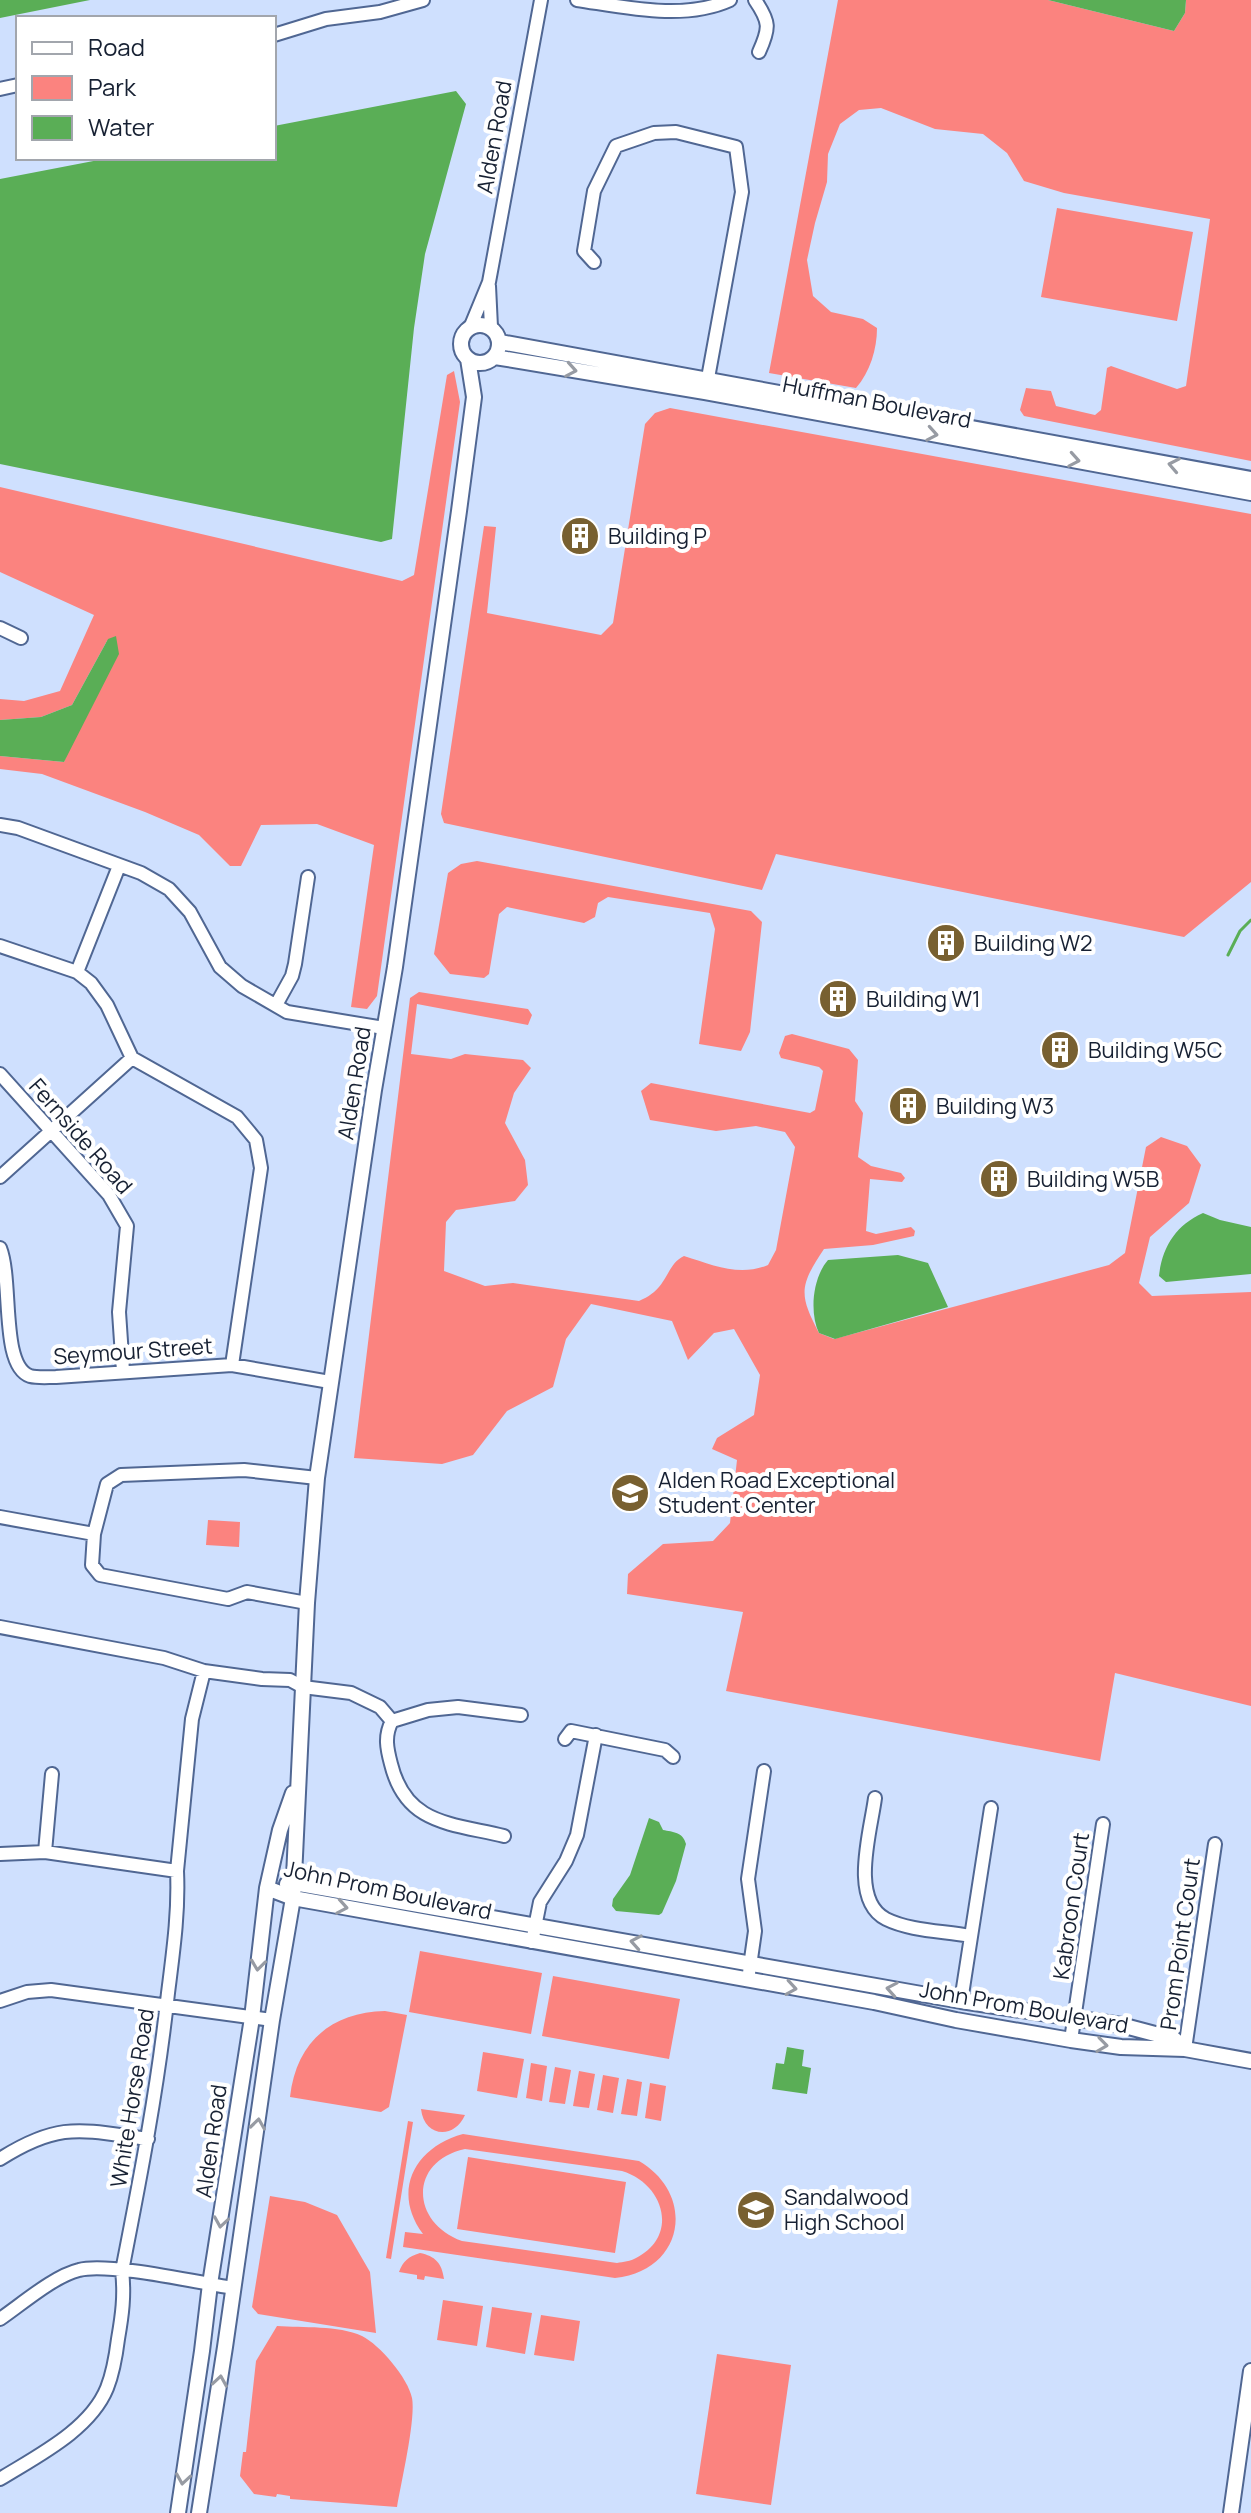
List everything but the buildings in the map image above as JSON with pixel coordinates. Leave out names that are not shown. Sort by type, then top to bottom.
[{"type":"street","points":[[276,34],[326,19],[380,12],[423,0]]},
{"type":"street","name":"Alden Road","points":[[470,328],[489,282],[541,0]]},
{"type":"street","points":[[577,0],[639,9],[682,10],[730,0]]},
{"type":"street","points":[[755,0],[765,14],[768,32],[759,52]]},
{"type":"street","points":[[594,262],[584,251],[594,191],[616,146],[654,133],[676,132],[736,147],[742,192],[706,386]]},
{"type":"street","name":"Alden Road","points":[[489,282],[491,327]]},
{"type":"street","points":[[477,325],[491,327],[498,333],[495,353],[480,363],[468,359],[461,339],[477,325]]},
{"type":"street","name":"Alden Road","points":[[474,397],[495,353]]},
{"type":"street","name":"Huffman Boulevard","points":[[495,353],[1251,479]]},
{"type":"street","name":"Alden Road","points":[[199,2513],[294,1891],[307,1603],[317,1478],[474,397],[468,359]]},
{"type":"street","name":"Huffman Boulevard","points":[[706,386],[1251,493]]},
{"type":"street","points":[[0,628],[21,638]]},
{"type":"street","points":[[0,825],[18,828],[141,873],[169,889],[190,912],[220,967],[242,986],[276,1005],[298,1016],[384,1028]]},
{"type":"street","points":[[77,972],[119,866]]},
{"type":"street","points":[[276,1005],[292,976],[308,877]]},
{"type":"street","points":[[0,946],[77,972],[99,992],[132,1058],[237,1117],[256,1140],[261,1168],[232,1365]]},
{"type":"street","points":[[0,1177],[132,1058]]},
{"type":"street","name":"Fernside Road","points":[[0,1074],[109,1195],[127,1226],[119,1312],[123,1371]]},
{"type":"street","name":"Seymour Street","points":[[0,1248],[5,1261],[4,1345],[8,1359],[31,1377],[232,1365],[330,1382]]},
{"type":"street","points":[[307,1603],[247,1592],[228,1599],[100,1575],[92,1565],[94,1534],[107,1484],[121,1475],[244,1470],[317,1478]]},
{"type":"street","points":[[0,1517],[94,1534]]},
{"type":"street","points":[[0,1627],[164,1658],[204,1671],[290,1680],[303,1687],[351,1693],[380,1707],[392,1721]]},
{"type":"street","name":"White Horse Road","points":[[0,2479],[71,2432],[87,2418],[107,2390],[125,2296],[122,2271],[148,2139],[167,2005],[192,1719],[204,1671]]},
{"type":"street","points":[[392,1721],[428,1710],[458,1707],[521,1715]]},
{"type":"street","points":[[392,1721],[386,1739],[399,1791],[406,1801],[427,1816],[504,1836]]},
{"type":"street","points":[[565,1739],[571,1731],[596,1735],[665,1750],[673,1757]]},
{"type":"street","points":[[532,1942],[544,1894],[566,1861],[577,1835],[596,1735]]},
{"type":"street","points":[[747,1980],[755,1931],[748,1879],[764,1771]]},
{"type":"street","points":[[45,1852],[52,1774]]},
{"type":"street","name":"Alden Road","points":[[178,2513],[252,2018],[267,1888],[280,1830],[298,1778]]},
{"type":"street","points":[[875,1798],[865,1888],[876,1912],[886,1919],[906,1925],[970,1936]]},
{"type":"street","points":[[961,2001],[991,1808]]},
{"type":"street","name":"Kabroon Court","points":[[1071,2040],[1103,1824]]},
{"type":"street","name":"Prom Point Court","points":[[1185,2049],[1215,1844]]},
{"type":"street","points":[[0,1854],[45,1852],[177,1871]]},
{"type":"street","name":"John Prom Boulevard","points":[[267,1888],[535,1924],[961,2001],[1121,2025],[1174,2039],[1185,2049]]},
{"type":"street","name":"John Prom Boulevard","points":[[294,1891],[532,1942],[874,2002],[991,2026],[1121,2047],[1185,2049],[1251,2061]]},
{"type":"street","points":[[0,2001],[27,1992],[51,1990],[272,2020]]},
{"type":"street","points":[[991,2026],[996,2015],[1007,2008]]},
{"type":"street","points":[[0,2159],[25,2144],[66,2130],[148,2139]]},
{"type":"street","points":[[0,2319],[79,2270],[122,2271],[233,2288]]},
{"type":"street","points":[[1231,2513],[1251,2371]]},
{"type":"green space","points":[[838,0],[1048,0],[1174,31],[1185,13],[1186,0],[1251,0],[1251,461],[1024,416],[1020,410],[1026,388],[1051,391],[1056,406],[1095,415],[1101,410],[1107,368],[1111,366],[1177,389],[1186,386],[1210,219],[1064,193],[1024,181],[1007,153],[983,134],[935,129],[881,108],[859,110],[840,124],[828,154],[827,182],[807,260],[813,296],[831,312],[863,319],[877,328],[869,368],[856,388],[769,373]]},
{"type":"green space","points":[[1057,208],[1193,232],[1177,321],[1041,297]]},
{"type":"green space","points":[[454,371],[460,402],[377,996],[367,1009],[351,1007],[374,845],[317,824],[261,825],[241,866],[230,866],[199,835],[145,812],[42,774],[0,769],[0,756],[64,762],[108,639],[72,705],[41,717],[0,720],[0,699],[24,701],[60,691],[94,615],[0,572],[0,487],[402,581],[414,575],[447,375]]},
{"type":"green space","points":[[670,408],[1251,514],[1251,882],[1184,937],[776,854],[762,890],[444,823],[441,814],[484,526],[496,527],[487,613],[601,635],[613,623],[645,424],[655,413]]},
{"type":"green space","points":[[477,861],[751,911],[762,922],[750,1032],[741,1051],[699,1044],[715,929],[710,913],[608,897],[598,903],[595,917],[584,923],[507,907],[499,914],[489,974],[484,978],[450,974],[434,954],[448,873],[461,864]]},
{"type":"green space","points":[[419,992],[528,1009],[532,1015],[528,1025],[417,1004],[411,1054],[451,1059],[465,1054],[523,1060],[531,1068],[514,1093],[505,1123],[525,1160],[528,1185],[515,1201],[456,1210],[446,1222],[444,1271],[485,1286],[513,1283],[639,1301],[662,1284],[673,1265],[684,1256],[736,1270],[768,1265],[776,1250],[795,1147],[785,1132],[756,1126],[716,1131],[650,1120],[641,1091],[651,1083],[810,1113],[815,1110],[823,1071],[819,1067],[781,1058],[779,1053],[785,1036],[792,1034],[849,1049],[858,1060],[855,1101],[863,1113],[858,1157],[871,1166],[901,1173],[905,1178],[902,1182],[870,1179],[866,1231],[876,1234],[911,1227],[915,1231],[914,1236],[873,1245],[824,1249],[806,1282],[805,1299],[819,1333],[834,1339],[1109,1265],[1125,1253],[1146,1147],[1161,1137],[1187,1146],[1201,1165],[1189,1203],[1150,1237],[1139,1283],[1152,1296],[1251,1292],[1251,1706],[1115,1673],[1100,1761],[726,1691],[743,1612],[627,1594],[628,1574],[663,1544],[713,1541],[730,1523],[737,1460],[712,1449],[717,1438],[754,1415],[760,1375],[734,1329],[714,1333],[688,1360],[672,1321],[591,1304],[566,1339],[553,1387],[507,1411],[473,1455],[442,1464],[354,1458],[410,998]]},
{"type":"green space","points":[[208,1520],[240,1522],[239,1547],[206,1545]]},
{"type":"green space","points":[[420,1951],[542,1973],[531,2034],[409,2012]]},
{"type":"green space","points":[[553,1976],[680,1999],[669,2059],[542,2036]]},
{"type":"green space","points":[[385,2011],[407,2015],[389,2107],[381,2112],[290,2097],[300,2061],[308,2046],[320,2034],[348,2017]]},
{"type":"green space","points":[[483,2052],[524,2059],[517,2098],[477,2091]]},
{"type":"green space","points":[[531,2063],[547,2066],[542,2101],[526,2098]]},
{"type":"green space","points":[[555,2067],[571,2070],[565,2104],[549,2102]]},
{"type":"green space","points":[[579,2071],[595,2074],[589,2108],[573,2106]]},
{"type":"green space","points":[[603,2075],[619,2078],[613,2113],[597,2110]]},
{"type":"green space","points":[[627,2079],[642,2082],[637,2116],[621,2114]]},
{"type":"green space","points":[[650,2083],[666,2086],[661,2121],[645,2118]]},
{"type":"green space","points":[[421,2109],[465,2115],[454,2129],[440,2132],[428,2125]]},
{"type":"green space","points":[[408,2121],[413,2122],[391,2259],[386,2258]]},
{"type":"green space","points":[[463,2134],[639,2161],[657,2176],[669,2193],[675,2211],[675,2230],[668,2247],[656,2262],[638,2272],[615,2278],[403,2247],[405,2232],[423,2234],[409,2202],[413,2173],[432,2149]],"holes":[[[465,2149],[622,2171],[637,2178],[657,2199],[662,2225],[650,2249],[634,2259],[617,2263],[462,2241],[445,2232],[425,2207],[423,2192],[426,2178],[434,2166],[447,2156]]]},
{"type":"green space","points":[[468,2157],[626,2182],[615,2253],[457,2229]]},
{"type":"green space","points":[[270,2196],[305,2202],[337,2215],[370,2272],[376,2333],[258,2314],[252,2307]]},
{"type":"green space","points":[[420,2253],[437,2261],[444,2279],[425,2276],[424,2280],[417,2279],[417,2275],[399,2272],[406,2260]]},
{"type":"green space","points":[[443,2300],[483,2306],[477,2346],[437,2340]]},
{"type":"green space","points":[[492,2307],[532,2313],[525,2354],[486,2347]]},
{"type":"green space","points":[[541,2315],[580,2321],[574,2361],[534,2355]]},
{"type":"green space","points":[[277,2326],[353,2332],[377,2347],[399,2372],[409,2390],[413,2408],[397,2507],[254,2494],[240,2476],[243,2452],[246,2452],[256,2361]]},
{"type":"green space","points":[[717,2354],[791,2365],[771,2505],[696,2494]]},
{"type":"water","points":[[0,0],[90,0],[0,18]]},
{"type":"water","points":[[1048,0],[1186,0],[1185,13],[1174,31]]},
{"type":"water","points":[[456,91],[466,104],[425,254],[414,328],[392,539],[381,542],[0,464],[0,179],[99,160],[276,160],[276,126]]},
{"type":"water","points":[[116,636],[119,654],[64,762],[0,756],[0,720],[41,717],[72,705],[108,639]]},
{"type":"water","points":[[1203,1213],[1251,1227],[1251,1274],[1166,1282],[1159,1276],[1167,1246],[1185,1224]]},
{"type":"water","points":[[898,1255],[928,1263],[948,1307],[835,1339],[819,1333],[814,1315],[814,1295],[819,1276],[828,1260]]},
{"type":"water","points":[[649,1818],[659,1822],[663,1830],[677,1833],[685,1840],[676,1881],[659,1915],[616,1911],[612,1906],[613,1899],[630,1875]]},
{"type":"water","points":[[787,2047],[804,2050],[802,2066],[811,2068],[807,2094],[772,2089],[776,2063],[784,2064]]},
{"type":"waterway","points":[[1228,955],[1240,931],[1251,920]]},
{"type":"place","name":"Building P","points":[[580,536]]},
{"type":"place","name":"Building W2","points":[[946,943]]},
{"type":"place","name":"Building W1","points":[[838,999]]},
{"type":"place","name":"Building W5C","points":[[1060,1050]]},
{"type":"place","name":"Building W3","points":[[908,1106]]},
{"type":"place","name":"Building W5B","points":[[999,1179]]},
{"type":"place","name":"Alden Road Exceptional Student Center","points":[[630,1493]]},
{"type":"place","name":"Sandalwood High School","points":[[756,2210]]}]
